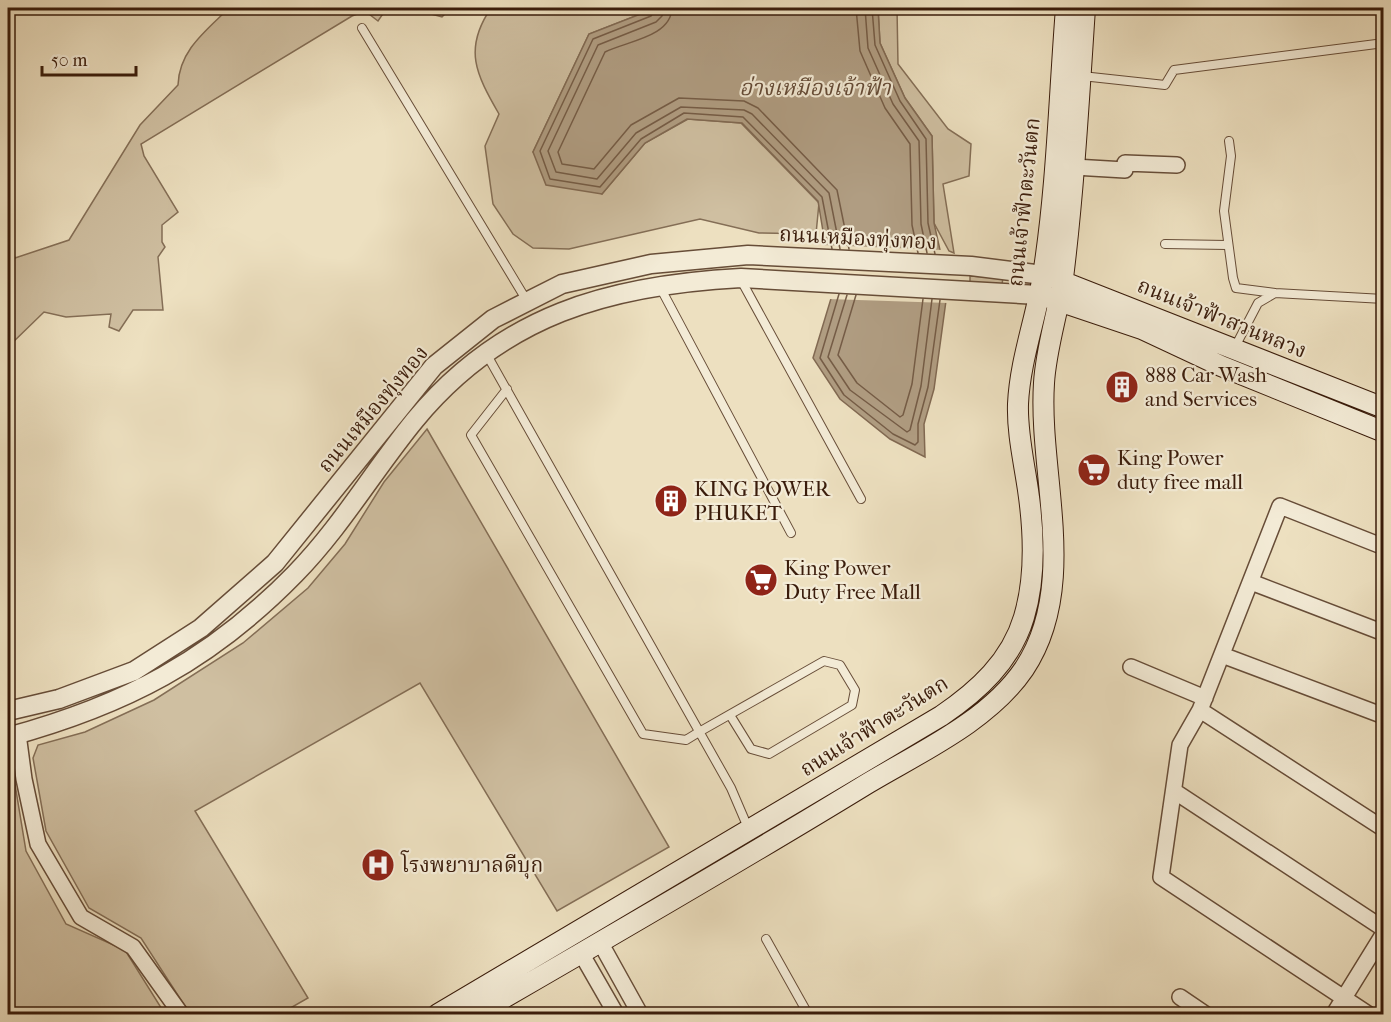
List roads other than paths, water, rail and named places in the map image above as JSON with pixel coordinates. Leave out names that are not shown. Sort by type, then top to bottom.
[{"type":"main road","name":"ถนนเจ้าฟ้าตะวันตก","points":[[438,1014],[958,705],[992,674],[1012,646],[1023,620],[1030,588],[1032,534],[1018,408],[1019,380],[1043,275],[1050,226],[1066,8]]},
{"type":"main road","points":[[476,1014],[777,839],[975,717],[1018,676],[1032,654],[1046,621],[1051,594],[1052,541],[1042,418],[1044,377],[1061,290],[1074,167],[1085,8]]},
{"type":"main road","name":"ถนนเจ้าฟ้าสวนหลวง","points":[[1043,275],[1061,290],[1221,366],[1383,432]]},
{"type":"main road","name":"ถนนเจ้าฟ้าสวนหลวง","points":[[1038,295],[1061,290],[1234,348],[1383,408]]},
{"type":"street","points":[[1074,167],[1125,171],[1125,163],[1177,165]]},
{"type":"street","name":"ถนนเหมืองทุ่งทอง","points":[[8,711],[96,686],[134,670],[201,628],[275,563],[434,366],[493,319],[562,284],[651,264],[748,255],[971,266],[1043,275]]},
{"type":"street","name":"ถนนเหมืองทุ่งทอง","points":[[13,735],[64,722],[148,687],[205,653],[239,626],[296,573],[349,509],[414,421],[448,384],[486,353],[532,323],[607,296],[659,286],[741,278],[970,289],[1038,295]]},
{"type":"street","points":[[330,496],[349,509]]},
{"type":"street","points":[[1368,1014],[1161,877],[1180,745],[1203,704],[1280,506],[1383,547]]},
{"type":"street","points":[[1251,582],[1383,633]]},
{"type":"street","points":[[1222,656],[1383,716]]},
{"type":"street","points":[[1131,667],[1203,704],[1383,829]]},
{"type":"street","points":[[13,735],[38,844],[81,916],[133,946],[181,1014]]},
{"type":"street","points":[[1174,791],[1383,931],[1334,1014]]},
{"type":"street","points":[[600,942],[640,1014]]},
{"type":"street","points":[[581,953],[616,1014]]},
{"type":"street","points":[[1180,998],[1205,1014]]},
{"type":"lane","points":[[362,28],[527,301]]},
{"type":"lane","points":[[1081,76],[1165,85],[1174,70],[1383,43]]},
{"type":"lane","points":[[1229,141],[1231,156],[1224,210],[1227,245],[1236,288],[1275,293],[1383,299]]},
{"type":"lane","points":[[1165,244],[1227,245]]},
{"type":"lane","points":[[741,278],[861,499]]},
{"type":"lane","points":[[659,286],[790,533]]},
{"type":"lane","points":[[1234,348],[1258,303],[1275,293]]},
{"type":"lane","points":[[486,353],[731,788],[750,830]]},
{"type":"lane","points":[[507,389],[471,435],[643,734],[686,740],[824,661],[840,665],[855,690],[852,705],[769,754],[751,749],[730,715]]},
{"type":"lane","points":[[766,939],[808,1014]]},
{"type":"water","name":"อ่างเหมืองเจ้าฟ้า","points":[[656,8],[878,8],[880,43],[905,98],[932,136],[934,223],[948,286],[934,389],[924,424],[925,457],[890,439],[840,399],[813,358],[833,292],[818,201],[742,123],[687,119],[645,143],[602,194],[546,185],[533,152],[589,34]]},
{"type":"place","name":"888 Car Wash and Services","points":[[1122,387]]},
{"type":"place","name":"King Power duty free mall","points":[[1094,470]]},
{"type":"place","name":"KING POWER PHUKET","points":[[671,501]]},
{"type":"place","name":"King Power Duty Free Mall","points":[[761,580]]},
{"type":"place","name":"โรงพยาบาลดีบุก","points":[[378,865]]}]
